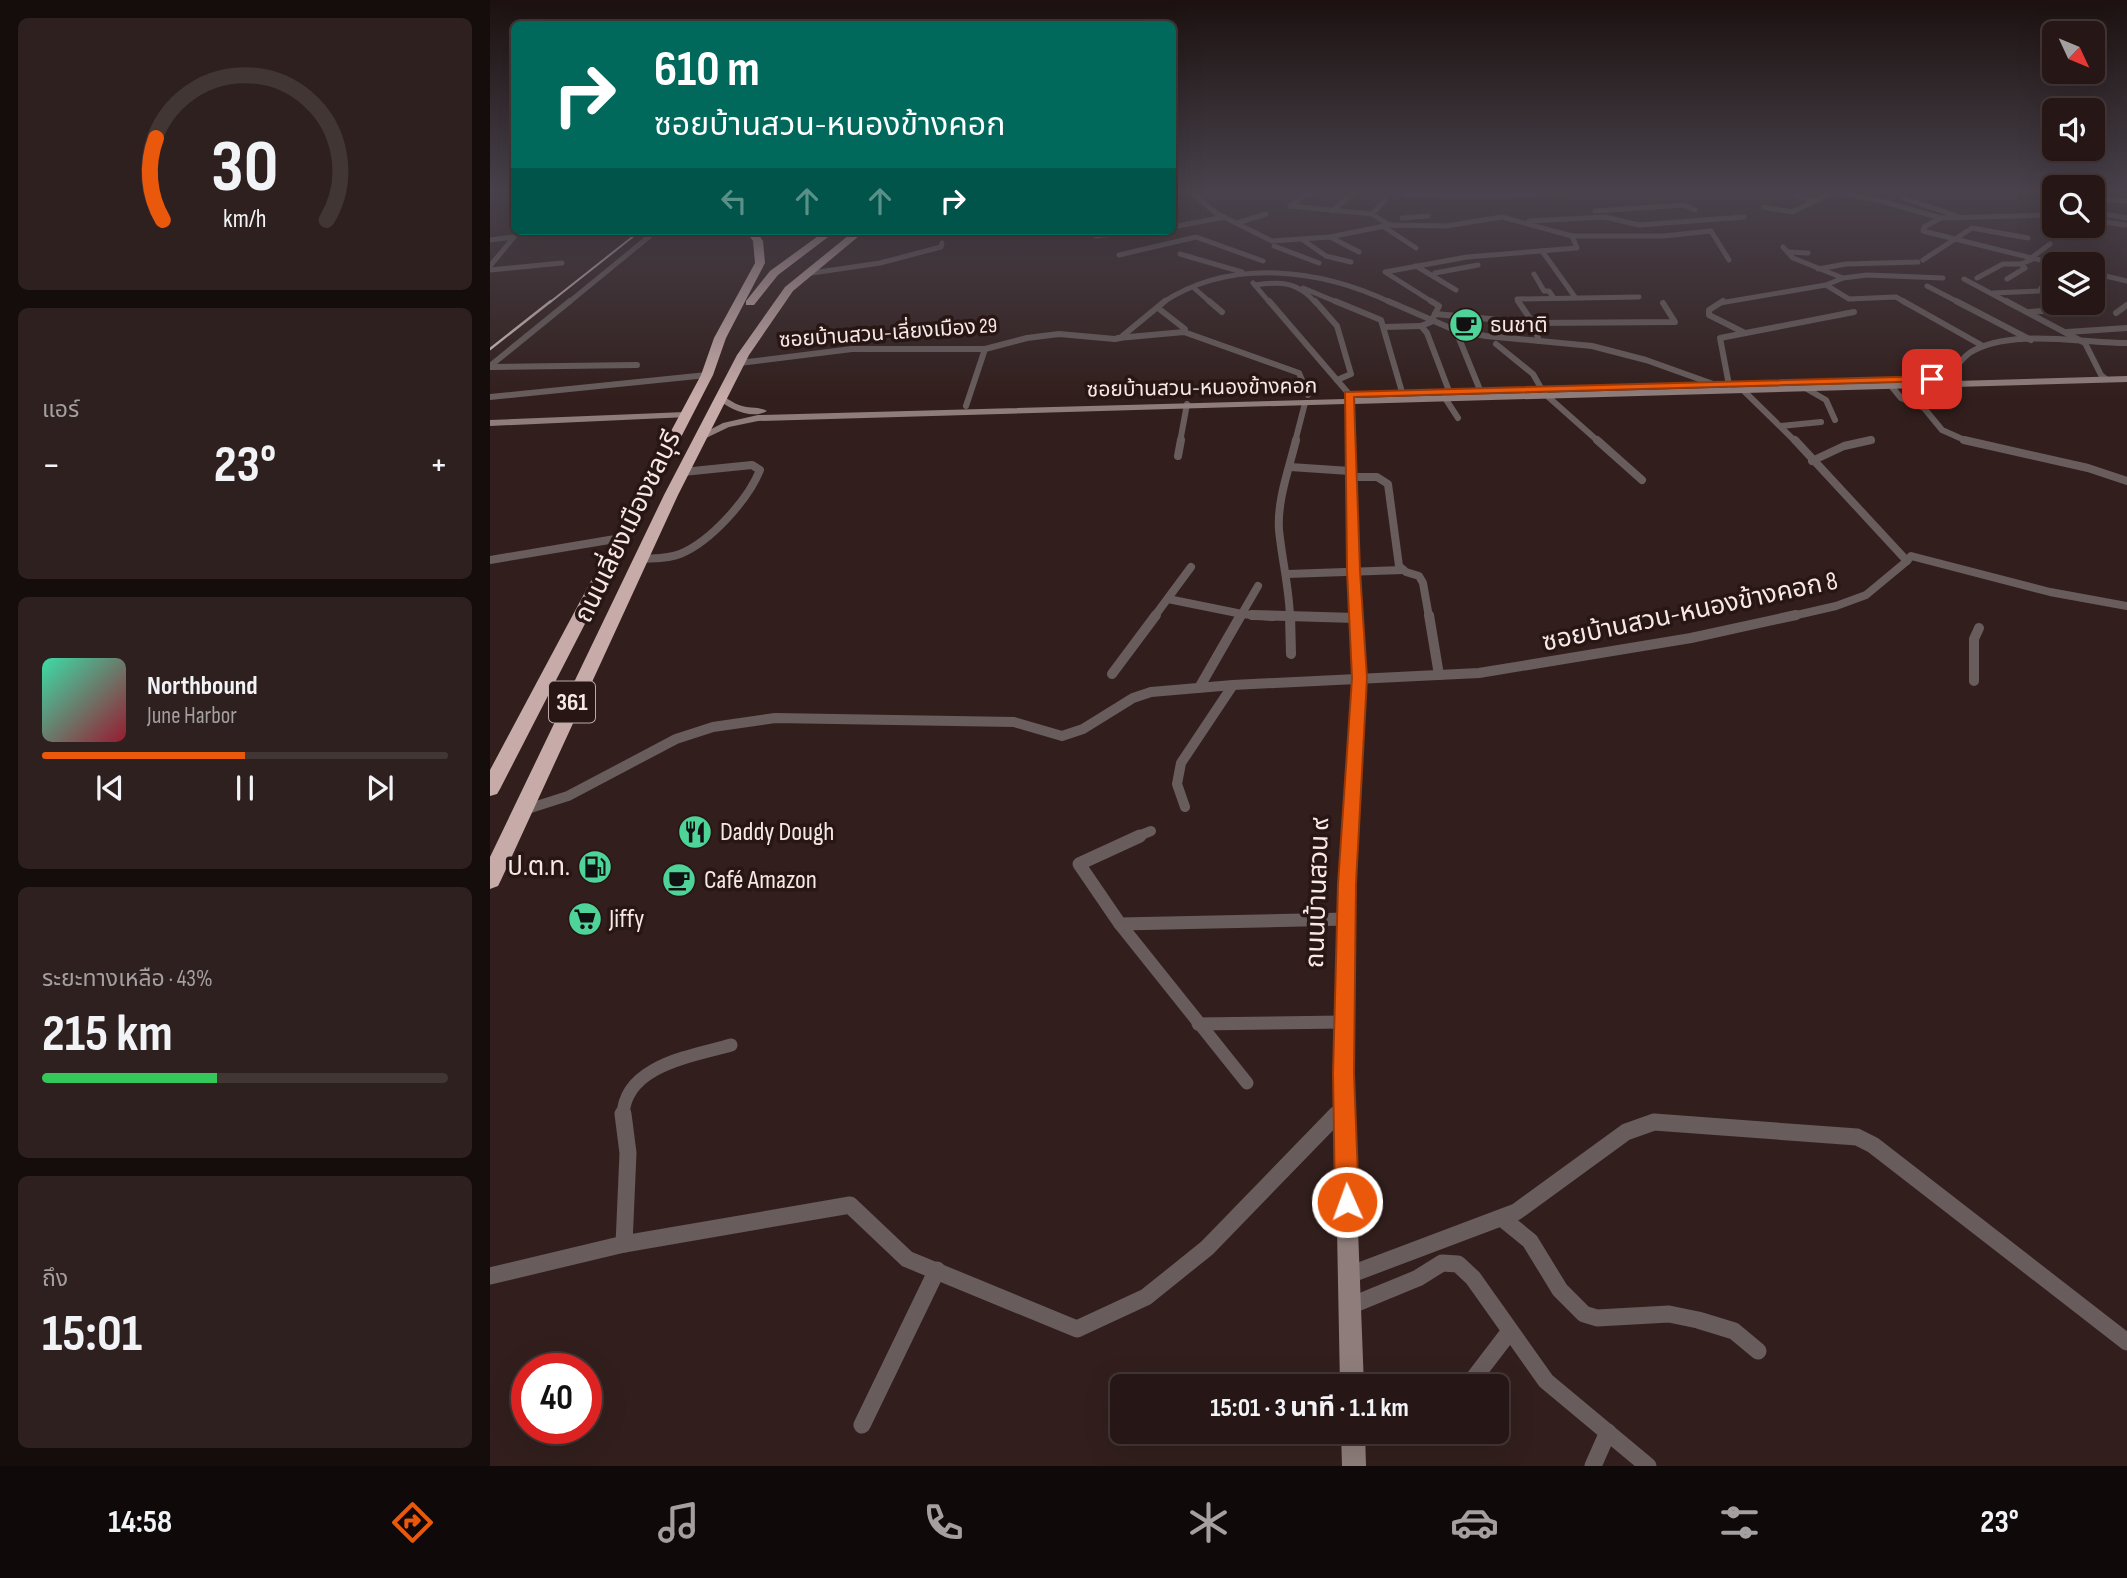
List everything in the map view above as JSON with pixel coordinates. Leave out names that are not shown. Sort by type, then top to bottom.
[{"type":"highway","name":"ถนนเลี่ยงเมืองชลบุรี","points":[[490,789],[708,372],[720,338],[760,260]]},
{"type":"highway","points":[[708,372],[760,288],[791,260]]},
{"type":"highway","points":[[741,359],[763,308],[780,284],[808,260]]},
{"type":"highway","name":"ถนนเลี่ยงเมืองชลบุรี","points":[[490,880],[520,811],[641,559],[741,359],[789,289],[822,260]]},
{"type":"main road","name":"ซอยบ้านสวน-หนองข้างคอก","points":[[721,398],[737,409],[753,412],[1348,398],[1730,384],[1892,387],[2127,376]]},
{"type":"main road","name":"ซอยบ้านสวน-หนองข้างคอก","points":[[1348,398],[1402,392],[1447,395],[1480,390],[1744,391],[1956,379],[2104,377]]},
{"type":"main road","name":"ถนนบ้านสวน ๙","points":[[1348,398],[1360,678],[1346,919],[1344,1022],[1352,1374]]},
{"type":"main road","name":"ซอยบ้านสวน-หนองข้างคอก","points":[[701,437],[726,425],[758,418],[1306,399]]},
{"type":"main road","points":[[490,423],[685,415]]},
{"type":"main road","points":[[1353,1444],[1354,1466]]},
{"type":"street","points":[[534,266],[539,260]]},
{"type":"street","points":[[490,367],[620,260]]},
{"type":"street","points":[[805,274],[889,260]]},
{"type":"street","points":[[1202,260],[1245,273],[1337,380],[1348,398]]},
{"type":"street","points":[[1313,260],[1319,263]]},
{"type":"street","points":[[1384,327],[1421,326],[1431,322],[1438,306],[1385,272],[1449,260]]},
{"type":"street","points":[[1452,260],[1464,268]]},
{"type":"street","points":[[1549,260],[1575,297]]},
{"type":"street","points":[[1799,260],[1843,278]]},
{"type":"street","points":[[1818,269],[1846,264],[1922,260]]},
{"type":"street","points":[[1977,278],[2003,264],[2021,264],[2030,260]]},
{"type":"street","points":[[1263,261],[1274,271]]},
{"type":"street","points":[[491,265],[534,266],[562,263]]},
{"type":"street","points":[[2007,279],[2025,268],[2021,264]]},
{"type":"street","points":[[1435,273],[1478,265]]},
{"type":"street","points":[[1416,266],[1456,290]]},
{"type":"street","points":[[1120,337],[1173,296],[1245,273],[1274,271],[1322,277],[1348,284],[1456,331],[1495,338],[1572,343],[1637,357],[1716,385]]},
{"type":"street","points":[[1534,274],[1544,291],[1549,290],[1553,297]]},
{"type":"street","points":[[1744,333],[1709,315],[1709,310],[1717,303],[1733,299],[1826,285],[1843,278],[1867,275],[1943,278]]},
{"type":"street","points":[[2105,276],[2127,281]]},
{"type":"street","points":[[1964,279],[2085,343],[2104,377]]},
{"type":"street","points":[[1255,285],[1275,282],[1303,288],[1381,320],[1402,392]]},
{"type":"street","points":[[1826,285],[1849,299],[1896,297],[1983,346]]},
{"type":"street","points":[[1927,286],[2032,340]]},
{"type":"street","points":[[1194,288],[1222,312]]},
{"type":"street","points":[[1303,288],[1337,326],[1351,374],[1337,380]]},
{"type":"street","points":[[1992,293],[2042,288]]},
{"type":"street","points":[[1570,290],[1589,291],[1593,297]]},
{"type":"street","points":[[1539,341],[1533,323],[1517,299],[1639,297]]},
{"type":"street","points":[[1435,314],[1533,323],[1675,322],[1663,303]]},
{"type":"street","points":[[2116,313],[2127,304]]},
{"type":"street","points":[[1158,307],[1185,329],[1184,331],[1299,373],[1306,399],[1280,500],[1279,529],[1289,588],[1291,654]]},
{"type":"street","points":[[2028,312],[2042,311]]},
{"type":"street","points":[[1730,384],[1720,339],[1854,312]]},
{"type":"street","points":[[1421,326],[1427,333],[1447,395],[1458,418]]},
{"type":"street","points":[[2066,332],[2127,328]]},
{"type":"street","name":"ซอยบ้านสวน-เลี่ยงเมือง 29","points":[[741,359],[852,349],[985,349],[1027,338],[1059,334],[1120,337],[1184,331]]},
{"type":"street","points":[[1456,331],[1480,390]]},
{"type":"street","points":[[1956,379],[1952,371],[1972,351],[1983,346],[2032,340],[2127,343]]},
{"type":"street","points":[[1496,344],[1533,374],[1543,391],[1642,480]]},
{"type":"street","points":[[966,405],[985,349]]},
{"type":"street","points":[[490,367],[637,365]]},
{"type":"street","points":[[490,397],[708,372]]},
{"type":"street","points":[[1812,386],[1826,400],[1835,420]]},
{"type":"street","points":[[1892,387],[1901,398],[1924,408],[1942,430],[1952,436],[1979,445],[2078,466],[2127,481]]},
{"type":"street","points":[[1744,391],[1781,425],[1907,561],[1911,556],[2049,592],[2127,606]]},
{"type":"street","points":[[1178,456],[1187,404]]},
{"type":"street","points":[[1781,425],[1821,422]]},
{"type":"street","points":[[1812,461],[1844,446],[1871,440]]},
{"type":"street","points":[[641,559],[684,552],[731,514],[758,480],[760,470],[752,464],[683,472]]},
{"type":"street","points":[[1290,467],[1377,477],[1388,484],[1399,566],[1403,570]]},
{"type":"street","points":[[490,560],[621,538]]},
{"type":"street","name":"ซอยบ้านสวน-หนองข้างคอก 8","points":[[520,811],[568,796],[676,740],[713,727],[775,718],[1014,722],[1062,736],[1083,729],[1133,698],[1151,692],[1233,685],[1438,675],[1525,667],[1691,638],[1836,606],[1866,595],[1907,561]]},
{"type":"street","points":[[1112,674],[1191,567]]},
{"type":"street","points":[[1287,574],[1403,570],[1419,576],[1423,583],[1438,675]]},
{"type":"street","points":[[1199,688],[1258,586]]},
{"type":"street","points":[[1167,598],[1242,614],[1289,618],[1356,618]]},
{"type":"street","points":[[1974,681],[1974,639],[1979,628]]},
{"type":"street","points":[[1185,807],[1177,784],[1181,763],[1233,685]]},
{"type":"street","points":[[1152,831],[1079,864],[1120,924],[1247,1083]]},
{"type":"street","points":[[1120,924],[1346,919]]},
{"type":"street","points":[[1198,1024],[1344,1022]]},
{"type":"street","points":[[624,1244],[628,1152],[622,1108],[628,1094],[636,1083],[656,1068],[731,1045]]},
{"type":"street","points":[[490,1276],[624,1244],[850,1205],[907,1259],[1077,1329],[1146,1297],[1208,1248],[1344,1107]]},
{"type":"street","points":[[1349,1275],[1503,1219],[1626,1132],[1654,1122],[1857,1137],[1873,1145],[2127,1342]]},
{"type":"street","points":[[1503,1219],[1530,1241],[1560,1290],[1584,1314],[1597,1318],[1669,1314],[1698,1320],[1734,1331],[1758,1351]]},
{"type":"street","points":[[1350,1306],[1418,1278],[1442,1263],[1458,1264],[1473,1278],[1546,1381],[1648,1466]]},
{"type":"street","points":[[862,1425],[937,1270]]},
{"type":"street","points":[[1477,1374],[1510,1331]]},
{"type":"street","points":[[1593,1466],[1608,1432]]},
{"type":"railway","points":[[549,303],[603,260]]},
{"type":"railway","points":[[490,349],[551,301]]},
{"type":"place","name":"ธนชาติ","points":[[1466,325]]},
{"type":"place","name":"Daddy Dough","points":[[695,832]]},
{"type":"place","name":"ป.ต.ท.","points":[[595,867]]},
{"type":"place","name":"Café Amazon","points":[[679,880]]},
{"type":"place","name":"Jiffy","points":[[585,919]]},
{"type":"route","points":[[1347,1202],[1343,1073],[1347,884],[1360,678],[1349,394],[1932,379]]}]
